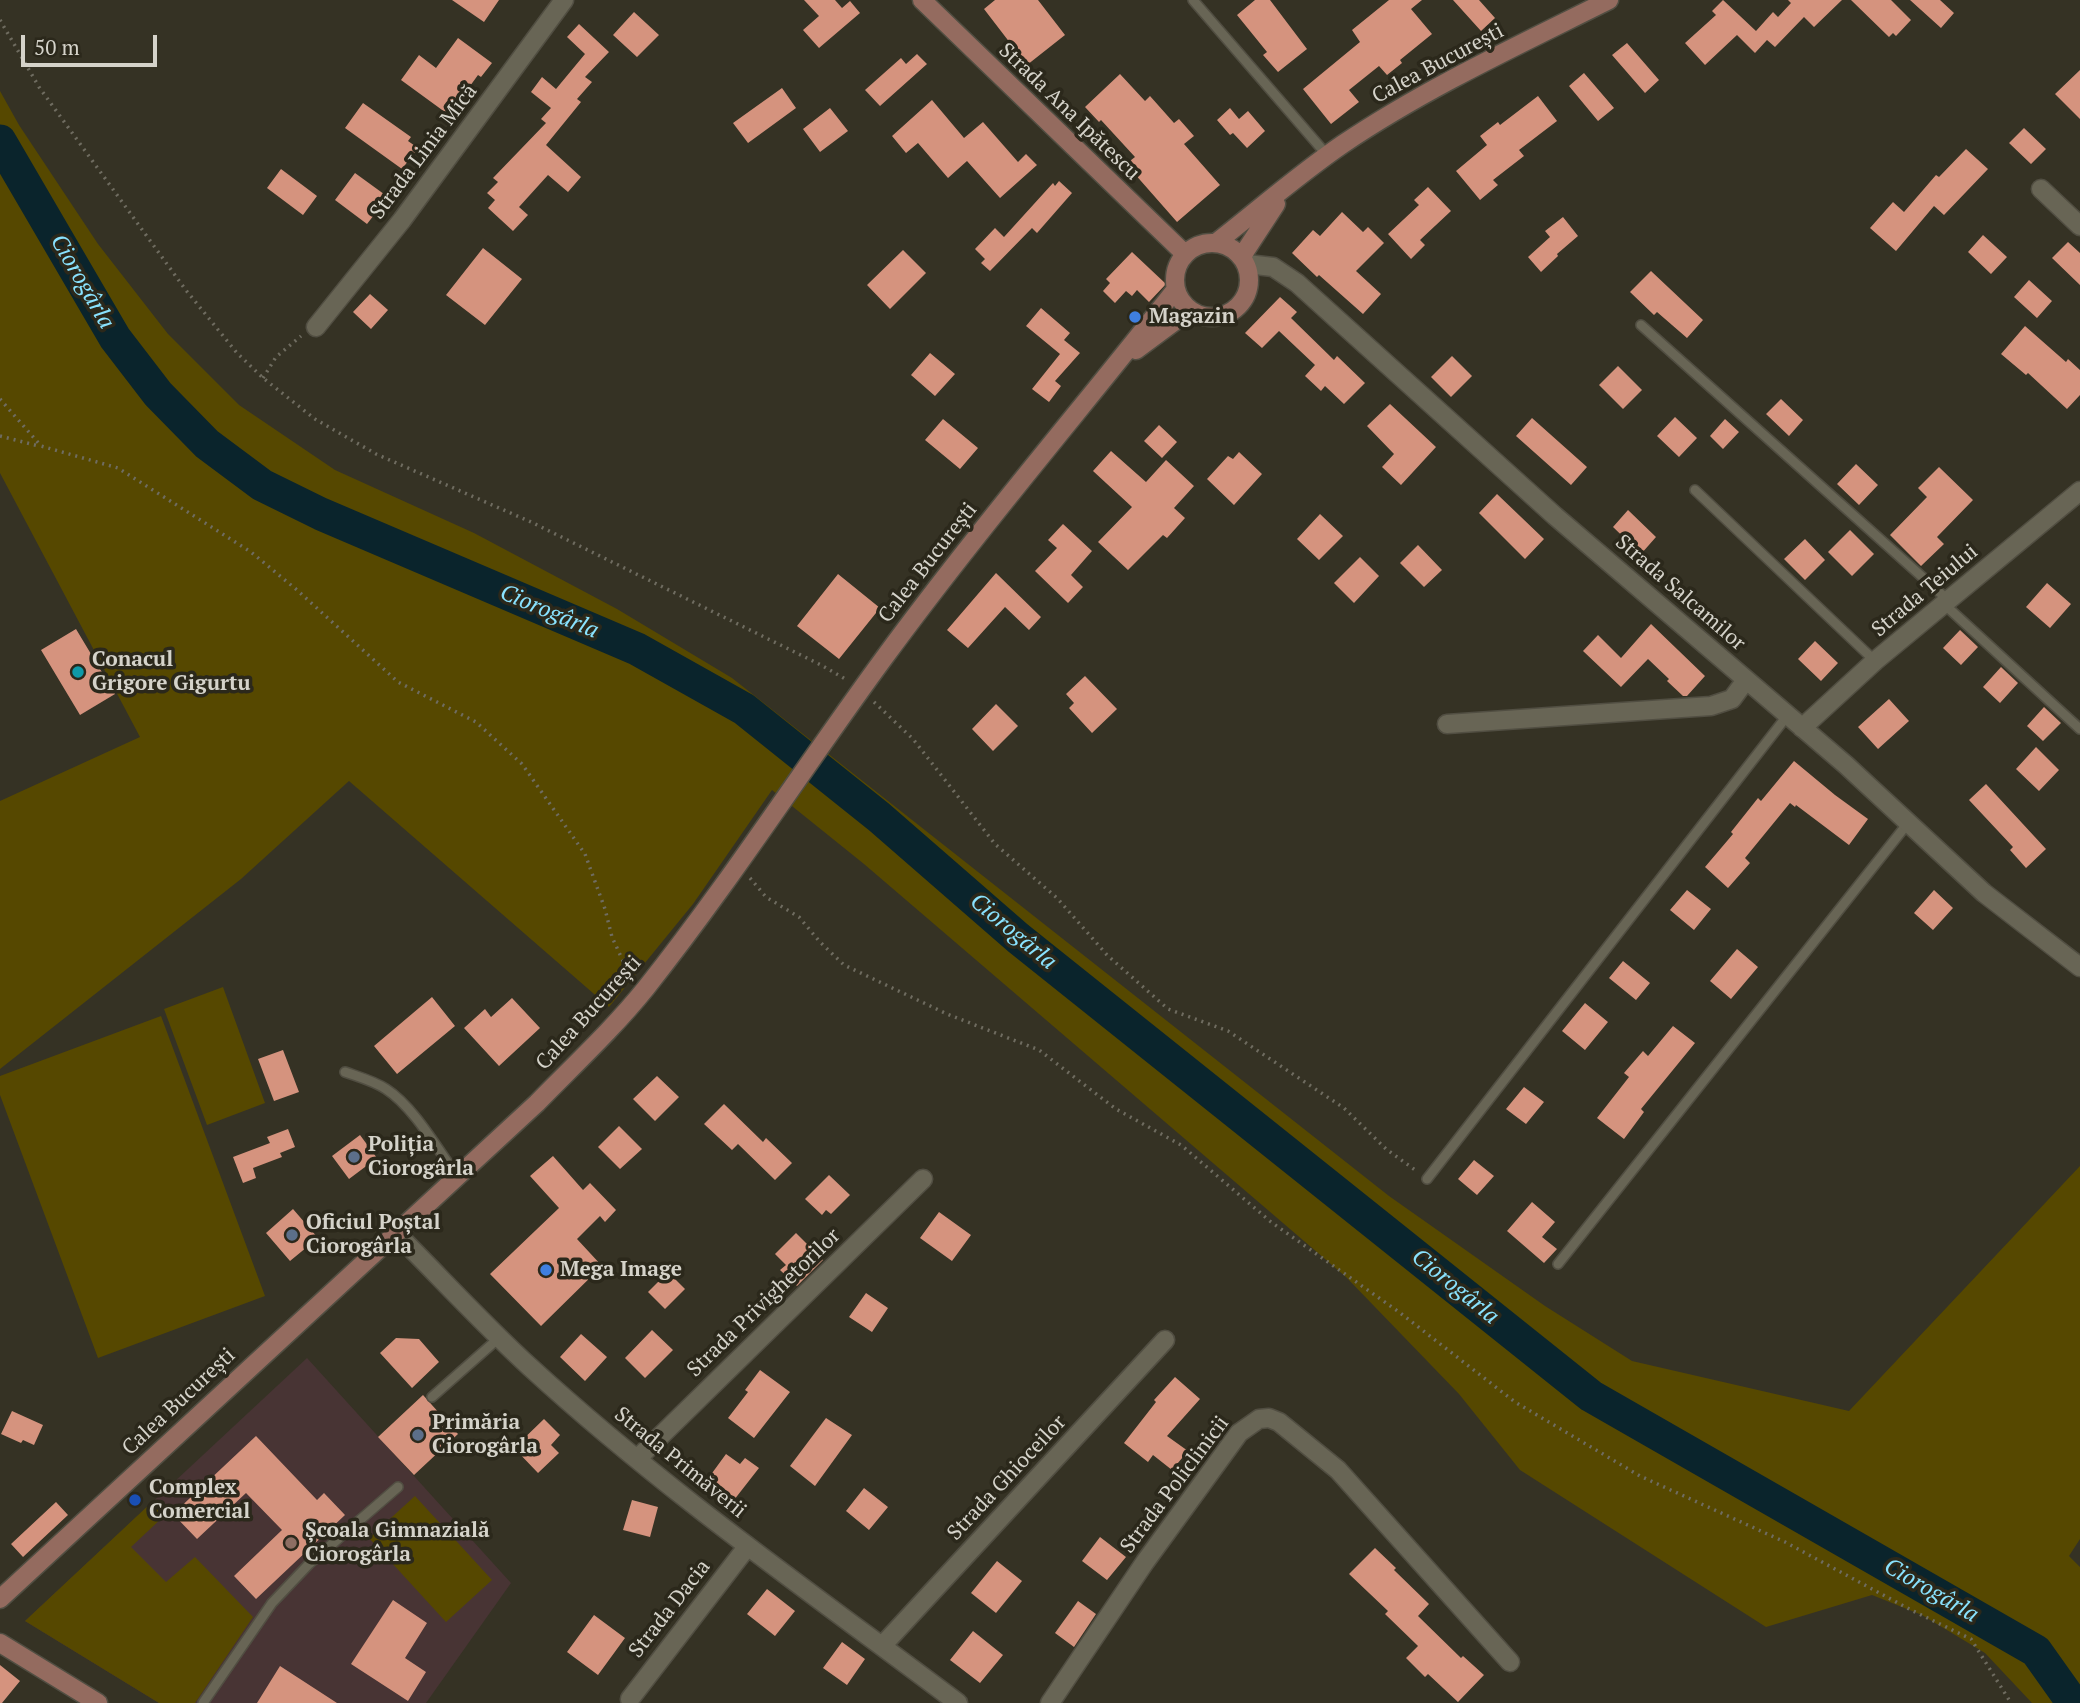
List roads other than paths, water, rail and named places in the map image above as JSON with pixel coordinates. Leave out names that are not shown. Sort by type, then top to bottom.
[{"type":"main road","name":"Strada Ana Ipătescu","points":[[922,0],[1185,254]]},
{"type":"main road","name":"Calea București","points":[[1217,242],[1327,155],[1430,92],[1609,0]]},
{"type":"main road","name":"Calea București","points":[[1244,260],[1259,227],[1296,180]]},
{"type":"main road","points":[[1217,242],[1234,249],[1244,260],[1250,285],[1237,307],[1226,314],[1201,316],[1190,310],[1179,297],[1176,270],[1185,254],[1199,244],[1217,242]]},
{"type":"main road","name":"Calea București","points":[[0,1599],[546,1094],[608,1032],[645,989],[740,865],[856,696],[957,561],[1176,289]]},
{"type":"main road","name":"Calea București","points":[[1112,370],[1190,310]]},
{"type":"main road","points":[[0,1643],[98,1703]]},
{"type":"street","name":"Strada Linia Mică","points":[[316,327],[402,220],[564,0]]},
{"type":"street","points":[[2041,189],[2080,226]]},
{"type":"street","name":"Strada Salcamilor","points":[[1244,260],[1273,267],[1297,283],[1555,516],[1802,728],[1993,900],[2080,967]]},
{"type":"street","name":"Strada Teiului","points":[[1802,728],[1875,662],[2080,491]]},
{"type":"street","points":[[1447,724],[1712,706],[1732,699],[1746,680]]},
{"type":"street","name":"Strada Privighetorilor","points":[[637,1459],[923,1179]]},
{"type":"street","name":"Strada Primăverii","points":[[396,1232],[529,1366],[637,1459],[747,1547],[958,1703]]},
{"type":"street","name":"Strada Ghioceilor","points":[[882,1646],[1165,1340]]},
{"type":"street","name":"Strada Policlinicii","points":[[1050,1703],[1184,1507],[1239,1433],[1259,1419],[1269,1418],[1279,1422],[1338,1470],[1510,1662]]},
{"type":"street","name":"Strada Dacia","points":[[630,1699],[747,1547]]},
{"type":"lane","points":[[1193,0],[1327,155]]},
{"type":"lane","points":[[1641,325],[1946,602],[2080,729]]},
{"type":"lane","points":[[1695,491],[1875,662]]},
{"type":"lane","points":[[1427,1179],[1787,716]]},
{"type":"lane","points":[[1558,1264],[1908,823]]},
{"type":"lane","points":[[345,1072],[388,1091],[402,1103],[457,1176]]},
{"type":"lane","points":[[432,1397],[500,1337]]},
{"type":"lane","points":[[202,1703],[272,1603],[309,1564],[398,1487]]},
{"type":"waterway","name":"Ciorogârla","points":[[0,141],[115,338],[158,394],[207,444],[262,485],[321,514],[637,649],[744,709],[879,817],[1018,938],[1591,1396],[2036,1651],[2073,1703]]},
{"type":"place","name":"Magazin","points":[[1135,317]]},
{"type":"place","name":"Conacul Grigore Gigurtu","points":[[78,672]]},
{"type":"place","name":"Poliția Ciorogârla","points":[[354,1157]]},
{"type":"place","name":"Oficiul Poștal Ciorogârla","points":[[292,1235]]},
{"type":"place","name":"Mega Image","points":[[546,1270]]},
{"type":"place","name":"Primăria Ciorogârla","points":[[418,1435]]},
{"type":"place","name":"Complex Comercial","points":[[135,1500]]},
{"type":"place","name":"Școala Gimnazială Ciorogârla","points":[[291,1543]]}]
